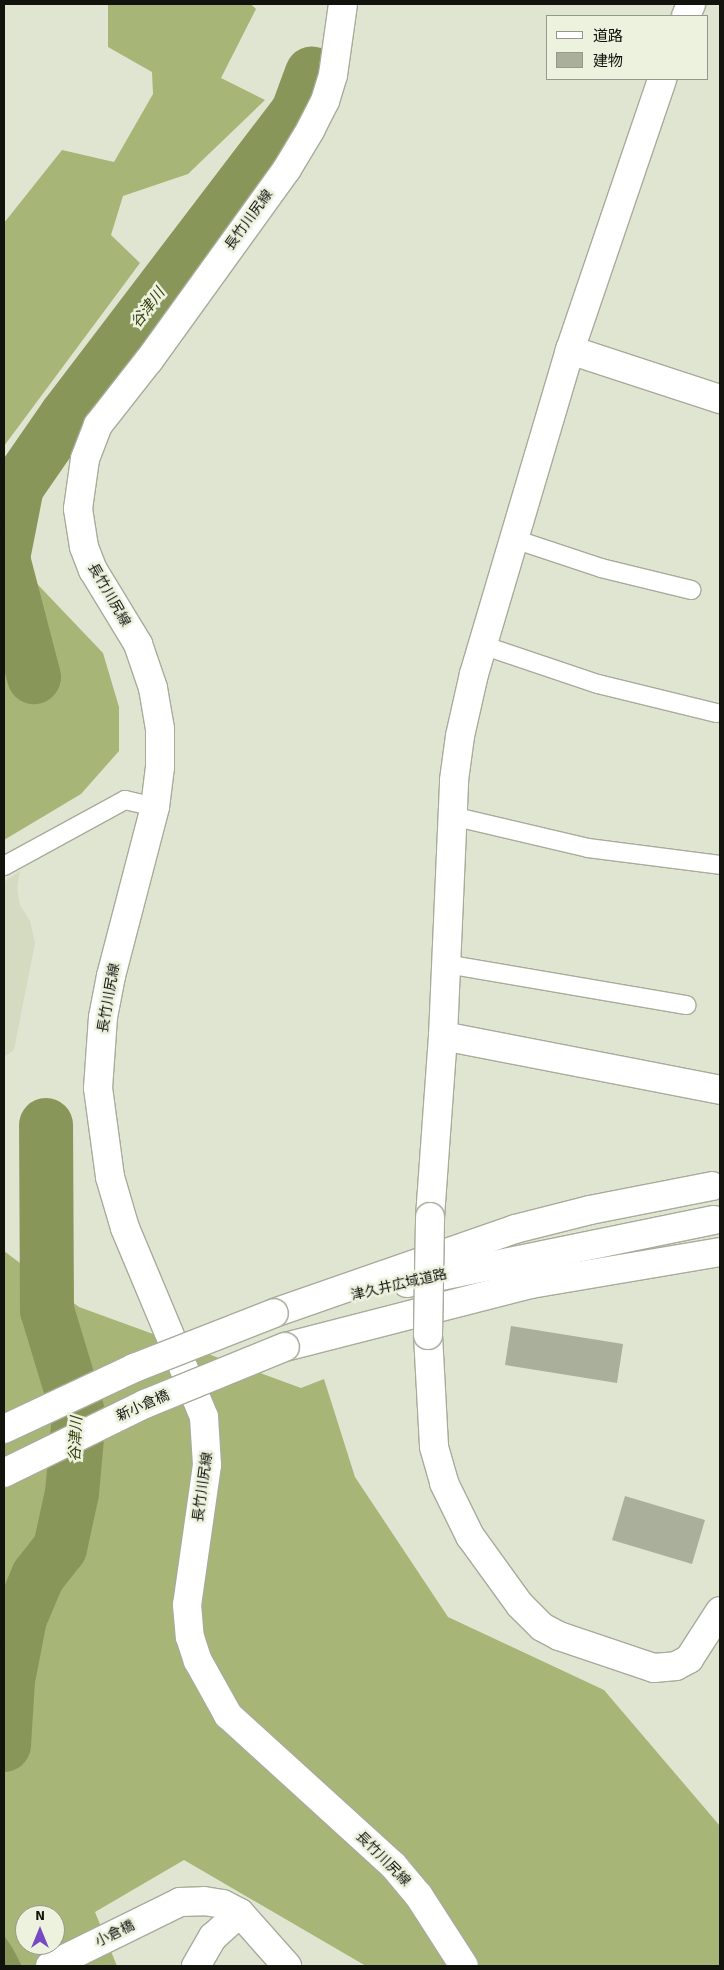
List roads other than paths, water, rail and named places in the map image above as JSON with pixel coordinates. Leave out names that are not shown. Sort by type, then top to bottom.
[{"type":"main road","name":"長竹川尻線","points":[[343,4],[333,74],[325,102],[311,129],[287,169],[149,360],[98,425],[85,460],[78,509],[84,547],[93,570],[138,644],[153,688],[160,729],[160,767],[155,808],[111,976],[103,1017],[98,1088],[110,1177],[125,1228],[204,1417],[208,1444],[207,1465],[189,1577],[190,1637],[207,1680],[228,1715],[392,1865],[419,1896],[464,1966]]},
{"type":"main road","points":[[662,80],[570,350],[482,645],[460,736],[452,816],[444,1036],[430,1217],[428,1335],[434,1447],[444,1483],[470,1536],[520,1605],[542,1627],[559,1636],[654,1668],[676,1666],[689,1659],[720,1611]]},
{"type":"main road","points":[[570,350],[720,399]]},
{"type":"main road","points":[[444,1036],[720,1090]]},
{"type":"main road","points":[[4,1429],[134,1368],[274,1313],[515,1229],[590,1210],[712,1186]]},
{"type":"main road","name":"津久井広域道路","points":[[274,1313],[525,1256],[714,1220]]},
{"type":"main road","points":[[285,1348],[531,1284],[720,1252]]},
{"type":"main road","name":"津久井広域道路","points":[[285,1348],[525,1256]]},
{"type":"main road","name":"新小倉橋","points":[[4,1473],[144,1404],[285,1348]]},
{"type":"main road","name":"小倉橋","points":[[50,1966],[180,1902],[223,1904],[240,1913]]},
{"type":"main road","points":[[196,1966],[213,1937],[240,1913],[287,1966]]},
{"type":"lane","points":[[514,539],[602,568],[692,590]]},
{"type":"lane","points":[[482,645],[598,684],[716,713]]},
{"type":"lane","points":[[4,866],[125,800],[155,808]]},
{"type":"lane","points":[[452,816],[588,848],[720,865]]},
{"type":"lane","points":[[446,964],[687,1005]]},
{"type":"waterway","name":"谷津川","points":[[4,553],[17,487],[66,416],[298,111],[312,73]]},
{"type":"waterway","name":"谷津川","points":[[4,562],[34,677]]},
{"type":"waterway","name":"谷津川","points":[[4,1745],[8,1680],[20,1618],[38,1576],[60,1548],[72,1493],[79,1416],[47,1310],[46,1125]]}]
